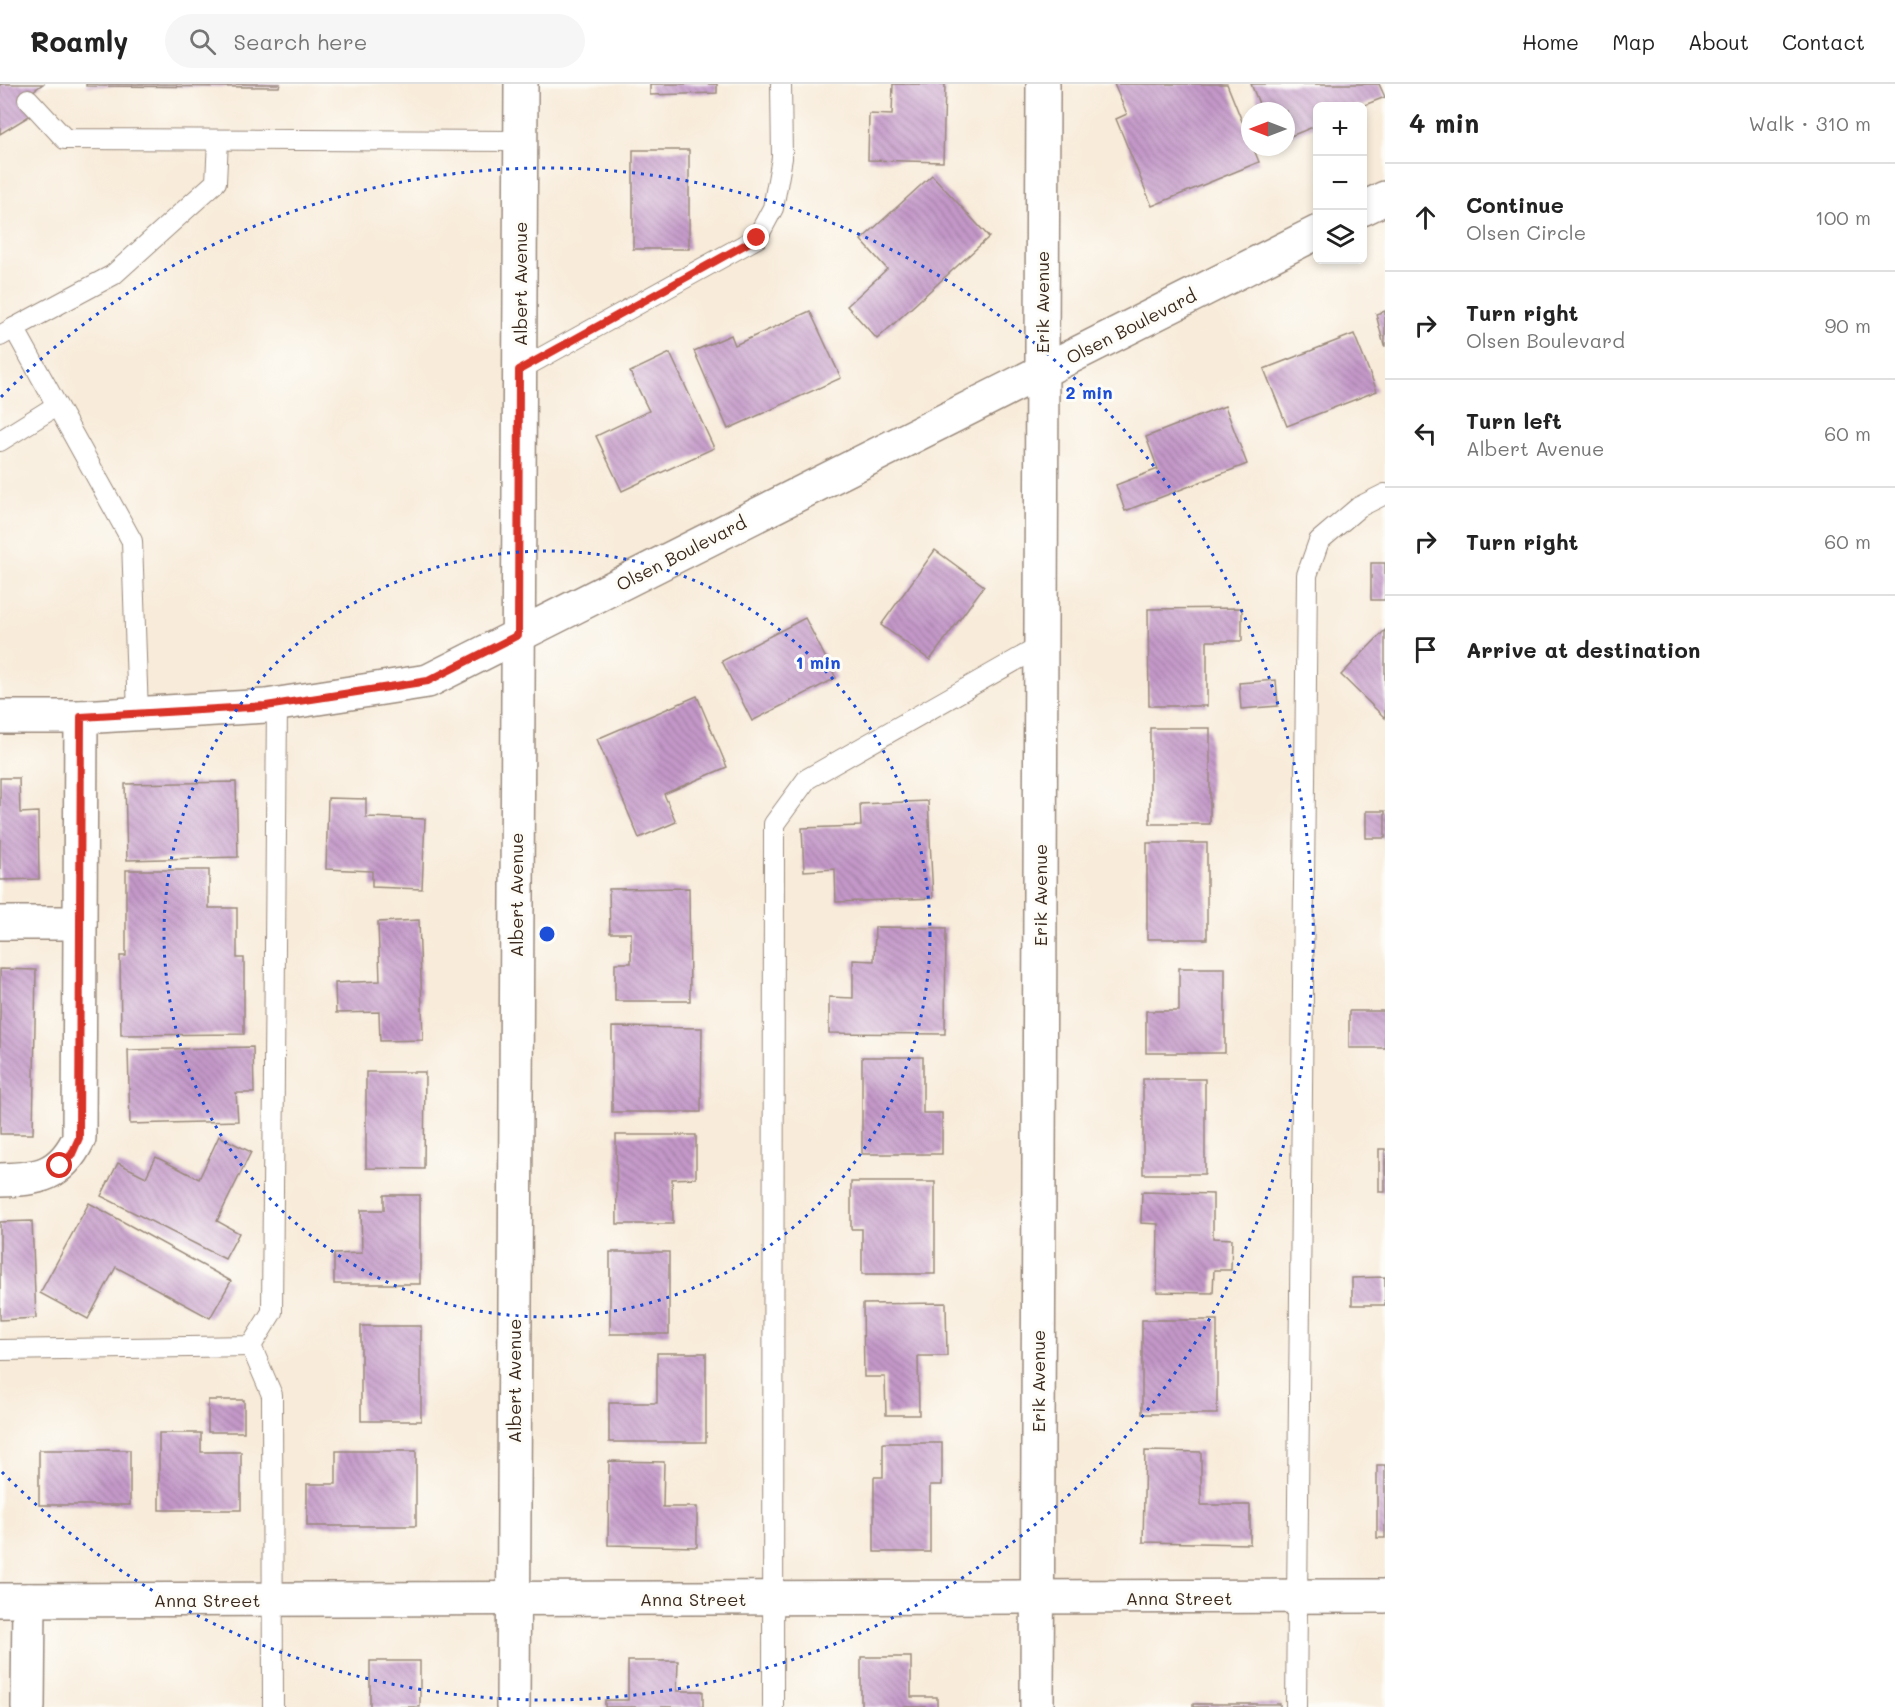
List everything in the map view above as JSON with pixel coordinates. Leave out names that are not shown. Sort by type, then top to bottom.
[{"type":"street","name":"Albert Avenue","points":[[513,1707],[520,84]]},
{"type":"street","name":"Erik Avenue","points":[[1037,1707],[1043,84]]},
{"type":"street","points":[[1367,207],[1385,198]]},
{"type":"street","name":"Olsen Boulevard","points":[[0,717],[81,717],[277,704],[428,681],[1313,234]]},
{"type":"street","points":[[0,1180],[31,1179],[45,1175],[60,1166],[72,1154],[79,1138],[81,717]]},
{"type":"street","points":[[0,923],[80,923]]},
{"type":"street","name":"Anna Street","points":[[14,1600],[1385,1596]]},
{"type":"street","points":[[14,1600],[28,1707]]},
{"type":"lane","points":[[519,370],[757,238],[773,207],[782,158],[782,84]]},
{"type":"lane","points":[[28,99],[65,139],[520,141]]},
{"type":"lane","points":[[138,714],[132,541],[56,406],[7,332],[113,275],[216,182],[218,140]]},
{"type":"lane","points":[[0,441],[56,406]]},
{"type":"lane","points":[[1296,1707],[1307,575],[1319,541],[1359,507],[1385,494]]},
{"type":"lane","points":[[773,1707],[774,824],[807,779],[1041,646]]},
{"type":"lane","points":[[251,1346],[272,1312],[277,704]]},
{"type":"lane","points":[[0,1350],[251,1346]]},
{"type":"lane","points":[[251,1346],[272,1395],[273,1707]]},
{"type":"building","points":[[0,84],[43,84],[33,91],[35,95],[31,115],[0,134]]},
{"type":"building","points":[[86,84],[280,84],[279,87],[86,86]]},
{"type":"building","points":[[650,84],[717,84],[717,93],[650,95]]},
{"type":"building","points":[[893,84],[945,84],[943,162],[868,160],[869,114],[892,115]]},
{"type":"building","points":[[1114,84],[1227,84],[1241,119],[1241,156],[1257,156],[1259,162],[1152,206],[1116,119],[1127,114]]},
{"type":"building","points":[[1251,84],[1379,84],[1385,97],[1367,104],[1367,102],[1313,102],[1313,127],[1295,134],[1295,102],[1258,102]]},
{"type":"building","points":[[633,150],[689,150],[689,249],[633,249]]},
{"type":"building","points":[[932,175],[989,237],[877,339],[847,306],[887,269],[861,240]]},
{"type":"building","points":[[810,311],[841,378],[728,429],[694,351],[731,335],[735,345]]},
{"type":"building","points":[[1385,311],[1385,346],[1384,346],[1376,314]]},
{"type":"building","points":[[1354,334],[1377,391],[1287,426],[1264,369]]},
{"type":"building","points":[[670,353],[714,448],[622,491],[596,436],[649,411],[630,372]]},
{"type":"building","points":[[1225,406],[1247,464],[1125,511],[1116,485],[1158,469],[1146,437]]},
{"type":"building","points":[[935,550],[984,586],[930,660],[881,625]]},
{"type":"building","points":[[1371,563],[1385,563],[1385,600],[1371,600]]},
{"type":"building","points":[[1242,608],[1242,641],[1207,641],[1207,706],[1149,706],[1148,609]]},
{"type":"building","points":[[805,618],[836,678],[752,721],[722,661]]},
{"type":"building","points":[[1385,630],[1385,718],[1341,675]]},
{"type":"building","points":[[1276,680],[1278,706],[1241,709],[1239,683]]},
{"type":"building","points":[[697,696],[727,767],[664,794],[676,822],[639,838],[597,739]]},
{"type":"building","points":[[1150,728],[1210,728],[1210,824],[1150,824]]},
{"type":"building","points":[[0,778],[19,778],[20,813],[38,812],[39,879],[0,880]]},
{"type":"building","points":[[236,782],[238,857],[127,860],[125,784]]},
{"type":"building","points":[[328,798],[366,799],[366,817],[425,819],[422,889],[372,887],[372,871],[326,869]]},
{"type":"building","points":[[928,801],[933,898],[836,902],[835,869],[804,871],[802,828],[861,826],[860,804]]},
{"type":"building","points":[[1366,811],[1385,811],[1385,838],[1366,838]]},
{"type":"building","points":[[1147,843],[1207,843],[1207,939],[1147,939]]},
{"type":"building","points":[[126,870],[209,870],[209,908],[237,908],[237,958],[244,958],[244,1034],[121,1035],[120,956],[126,956]]},
{"type":"building","points":[[689,888],[690,1001],[615,1001],[615,963],[631,963],[631,933],[610,933],[609,889]]},
{"type":"building","points":[[419,920],[423,1040],[380,1041],[379,1012],[336,1013],[335,983],[380,981],[378,922]]},
{"type":"building","points":[[875,927],[946,928],[945,1034],[829,1033],[829,997],[853,998],[853,960],[874,961]]},
{"type":"building","points":[[1179,968],[1225,968],[1225,1053],[1146,1053],[1146,1011],[1179,1011]]},
{"type":"building","points":[[0,969],[36,970],[33,1134],[0,1134]]},
{"type":"building","points":[[1349,1011],[1385,1011],[1385,1048],[1349,1048]]},
{"type":"building","points":[[612,1027],[702,1028],[701,1112],[612,1112]]},
{"type":"building","points":[[253,1047],[254,1093],[236,1093],[238,1121],[130,1124],[128,1050]]},
{"type":"building","points":[[862,1057],[923,1057],[923,1113],[942,1113],[942,1154],[862,1154]]},
{"type":"building","points":[[366,1072],[425,1072],[424,1169],[366,1168]]},
{"type":"building","points":[[1143,1079],[1205,1079],[1205,1174],[1143,1174]]},
{"type":"building","points":[[616,1135],[696,1135],[696,1178],[672,1179],[673,1224],[617,1224]]},
{"type":"building","points":[[219,1136],[251,1152],[217,1221],[239,1233],[225,1259],[101,1196],[118,1163],[146,1177],[156,1157],[199,1179]]},
{"type":"building","points":[[1379,1149],[1385,1149],[1385,1192],[1379,1192]]},
{"type":"building","points":[[851,1182],[935,1182],[935,1274],[862,1274],[862,1229],[851,1229]]},
{"type":"building","points":[[1142,1192],[1213,1194],[1213,1238],[1232,1239],[1231,1270],[1214,1270],[1213,1293],[1157,1292],[1158,1224],[1141,1223]]},
{"type":"building","points":[[384,1195],[420,1195],[420,1284],[334,1284],[334,1254],[362,1253],[361,1210],[384,1210]]},
{"type":"building","points":[[89,1203],[231,1281],[210,1318],[116,1267],[88,1319],[40,1293]]},
{"type":"building","points":[[32,1221],[36,1318],[0,1320],[0,1222]]},
{"type":"building","points":[[610,1252],[669,1252],[669,1334],[610,1334]]},
{"type":"building","points":[[1385,1277],[1385,1305],[1352,1305],[1352,1278]]},
{"type":"building","points":[[946,1303],[947,1356],[918,1356],[919,1415],[886,1415],[885,1377],[864,1377],[863,1304]]},
{"type":"building","points":[[1142,1320],[1217,1320],[1217,1414],[1142,1414]]},
{"type":"building","points":[[361,1326],[421,1326],[421,1421],[361,1421]]},
{"type":"building","points":[[657,1353],[706,1353],[706,1442],[609,1442],[609,1403],[657,1403]]},
{"type":"building","points":[[208,1400],[244,1400],[244,1432],[208,1432]]},
{"type":"building","points":[[159,1433],[201,1433],[201,1452],[241,1452],[241,1510],[159,1510]]},
{"type":"building","points":[[883,1443],[942,1443],[942,1485],[930,1485],[930,1552],[874,1552],[874,1477],[883,1477]]},
{"type":"building","points":[[39,1450],[130,1450],[130,1505],[39,1505]]},
{"type":"building","points":[[336,1451],[416,1451],[416,1526],[307,1526],[307,1484],[336,1484]]},
{"type":"building","points":[[1145,1451],[1201,1452],[1201,1505],[1250,1505],[1250,1544],[1143,1542]]},
{"type":"building","points":[[609,1461],[664,1462],[663,1507],[697,1507],[697,1547],[608,1545]]},
{"type":"building","points":[[1377,1465],[1385,1465],[1385,1538],[1377,1538]]},
{"type":"building","points":[[861,1657],[911,1657],[911,1697],[937,1697],[937,1707],[861,1707]]},
{"type":"building","points":[[370,1661],[420,1661],[420,1707],[370,1707]]},
{"type":"building","points":[[628,1661],[678,1661],[677,1691],[703,1691],[703,1707],[605,1707],[605,1700],[628,1700]]},
{"type":"building","points":[[1193,1704],[1280,1704],[1280,1707],[1193,1707]]},
{"type":"route","points":[[60,1166],[72,1154],[79,1138],[81,717],[266,706],[428,681],[518,635],[519,370],[757,238]]}]
